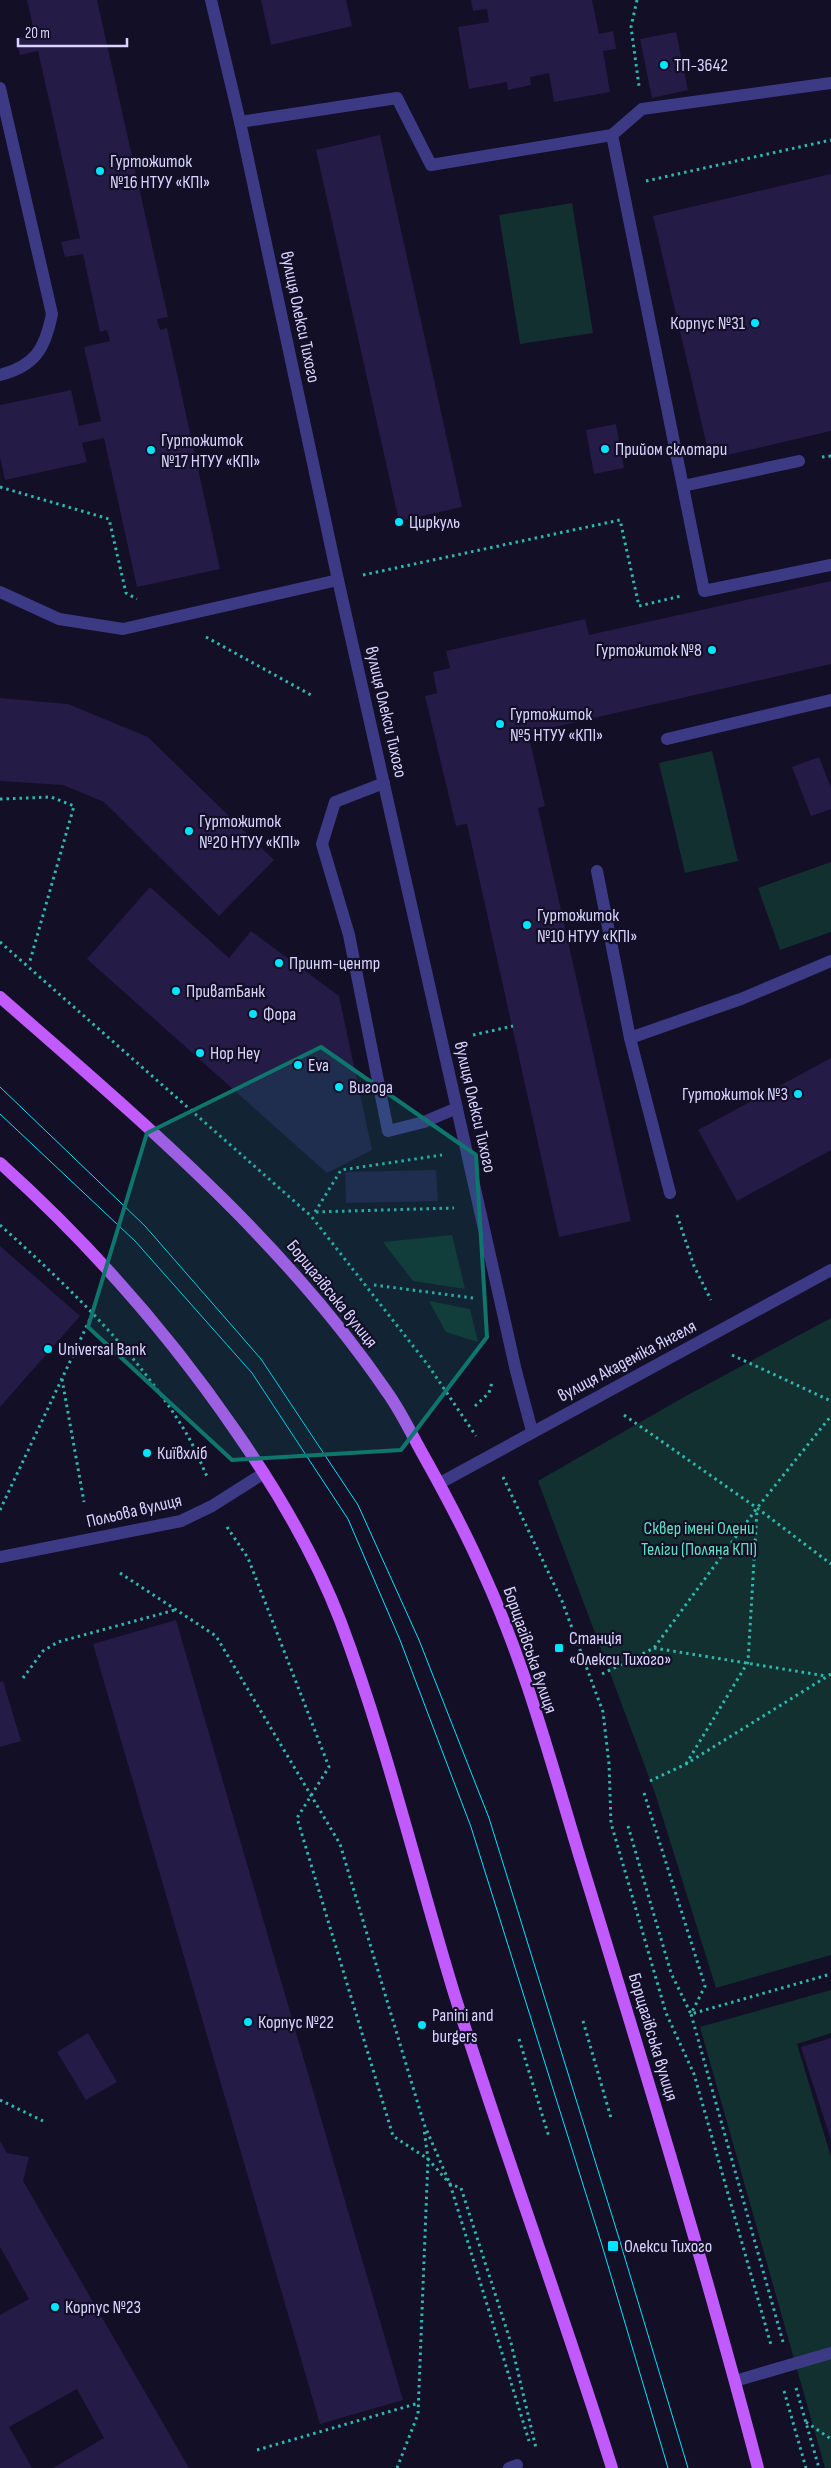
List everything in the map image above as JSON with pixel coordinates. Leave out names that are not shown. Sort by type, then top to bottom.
[{"type":"main road","name":"Борщагівська вулиця","points":[[0,997],[132,1112],[245,1218],[317,1298],[388,1394],[440,1483],[484,1573],[519,1663],[641,2056],[736,2381],[758,2468]]},
{"type":"main road","points":[[0,1163],[113,1273],[194,1371],[264,1473],[298,1529],[339,1617],[367,1697],[454,1994],[612,2468]]},
{"type":"street","name":"вулиця Олекси Тихого","points":[[211,0],[240,122],[338,580],[516,1371],[532,1431]]},
{"type":"street","points":[[240,122],[397,98],[431,165],[612,135],[642,109],[831,83]]},
{"type":"street","points":[[0,88],[52,314],[47,338],[35,358],[15,371],[0,375]]},
{"type":"street","points":[[612,135],[704,591],[831,565]]},
{"type":"street","points":[[683,486],[800,461]]},
{"type":"street","points":[[0,592],[59,619],[123,628],[338,580]]},
{"type":"street","points":[[667,739],[831,700]]},
{"type":"street","points":[[384,783],[335,802],[322,844],[349,935],[388,1131],[424,1122],[457,1108]]},
{"type":"street","points":[[598,870],[630,1038],[670,1193]]},
{"type":"street","points":[[630,1038],[741,999],[831,960]]},
{"type":"street","name":"вулиця Академіка Янгеля","points":[[440,1483],[532,1431],[831,1270]]},
{"type":"street","name":"Польова вулиця","points":[[0,1556],[181,1521],[212,1506],[264,1473]]},
{"type":"street","points":[[736,2381],[831,2353]]},
{"type":"path","points":[[637,0],[631,27],[642,109]]},
{"type":"path","points":[[623,186],[831,140]]},
{"type":"path","points":[[0,487],[109,519],[126,593],[311,695]]},
{"type":"path","points":[[338,580],[620,520],[639,606],[704,591]]},
{"type":"path","points":[[0,799],[51,797],[74,806],[30,961]]},
{"type":"path","points":[[473,1035],[513,1026]]},
{"type":"path","points":[[445,1154],[341,1170],[315,1212],[458,1208]]},
{"type":"path","points":[[670,1193],[694,1266],[711,1300]]},
{"type":"path","points":[[0,1225],[70,1288],[141,1366],[186,1432],[212,1486],[212,1506],[248,1558],[329,1766],[297,1818],[393,2136],[428,2159],[450,2184],[461,2188],[511,2343],[537,2451]]},
{"type":"path","points":[[374,1285],[478,1298]]},
{"type":"path","points":[[0,1510],[91,1317]]},
{"type":"path","points":[[732,1355],[831,1401]]},
{"type":"path","points":[[475,1406],[488,1393],[493,1376]]},
{"type":"path","points":[[62,1378],[84,1502]]},
{"type":"path","points":[[624,1415],[757,1508],[831,1564]]},
{"type":"path","points":[[602,1674],[654,1648],[757,1508],[831,1416]]},
{"type":"path","points":[[686,1764],[748,1662],[757,1508]]},
{"type":"path","points":[[120,1573],[216,1636],[340,1844],[424,2124],[450,2184],[532,2450]]},
{"type":"path","points":[[23,1678],[43,1651],[58,1642],[175,1609]]},
{"type":"path","points":[[654,1648],[827,1676]]},
{"type":"path","points":[[650,1782],[686,1764],[831,1674]]},
{"type":"path","points":[[644,1793],[705,1986],[691,2014]]},
{"type":"path","points":[[628,1826],[671,1973],[691,2014],[819,2468]]},
{"type":"path","points":[[691,2014],[831,1974]]},
{"type":"path","points":[[583,2021],[611,2118]]},
{"type":"path","points":[[519,2039],[549,2137]]},
{"type":"path","points":[[0,2100],[43,2121]]},
{"type":"path","points":[[397,2468],[418,2414],[419,2402],[428,2159],[424,2124]]},
{"type":"path","points":[[257,2450],[419,2402]]},
{"type":"path","points":[[806,2422],[831,2440]]},
{"type":"highlighted area","points":[[321,1047],[476,1155],[487,1337],[401,1450],[232,1460],[88,1327],[147,1133]]},
{"type":"green space","points":[[572,203],[593,333],[520,344],[499,215]]},
{"type":"green space","points":[[712,751],[738,861],[685,873],[659,763]]},
{"type":"green space","points":[[831,862],[831,932],[780,950],[758,888]]},
{"type":"green space","points":[[452,1235],[465,1289],[413,1281],[383,1242]]},
{"type":"green space","points":[[429,1301],[470,1309],[478,1342],[446,1332]]},
{"type":"green space","name":"Сквер імені Олени Теліги (Поляна КПІ)","points":[[831,1318],[831,1955],[716,1988],[655,1793],[538,1481],[684,1397]]},
{"type":"green space","points":[[831,1990],[831,2033],[797,2044],[831,2157],[831,2468],[825,2468],[700,2027]]},
{"type":"building","points":[[27,0],[97,0],[168,317],[157,319],[160,330],[167,328],[220,569],[137,587],[104,438],[82,443],[87,462],[5,480],[0,457],[0,405],[71,390],[79,426],[101,421],[84,347],[110,341],[107,330],[100,332],[83,254],[65,257],[61,242],[80,238],[38,51],[20,55],[16,39],[35,35]]},
{"type":"building","points":[[261,0],[346,0],[352,26],[271,45]]},
{"type":"building","points":[[471,0],[592,0],[599,34],[613,31],[616,49],[603,51],[610,92],[554,102],[549,73],[530,77],[531,85],[508,90],[507,82],[469,89],[458,27],[489,22],[487,9],[473,11]]},
{"type":"building","name":"ТП-3642","points":[[676,32],[688,90],[652,98],[640,39]]},
{"type":"building","points":[[380,135],[462,507],[399,521],[316,150]]},
{"type":"building","name":"Корпус №31","points":[[831,174],[831,431],[710,459],[653,216]]},
{"type":"building","name":"Прийом склотари","points":[[616,424],[624,468],[594,474],[586,430]]},
{"type":"building","points":[[831,581],[831,664],[528,733],[545,806],[538,808],[631,1221],[559,1237],[467,824],[456,826],[425,696],[437,693],[433,672],[450,668],[446,651],[585,619],[589,635]]},
{"type":"building","name":"Гуртожиток №20 НТУУ «КПІ»","points":[[0,698],[68,704],[148,737],[274,860],[219,916],[104,802],[63,785],[0,781]]},
{"type":"building","points":[[819,757],[831,788],[831,809],[811,816],[792,767]]},
{"type":"building","points":[[150,887],[229,958],[251,931],[339,996],[372,1150],[327,1173],[87,959]]},
{"type":"building","name":"Гуртожиток №3","points":[[831,1058],[831,1150],[737,1201],[698,1130]]},
{"type":"building","points":[[436,1170],[438,1201],[346,1203],[345,1172]]},
{"type":"building","points":[[0,1246],[80,1316],[0,1407]]},
{"type":"building","name":"Корпус №22","points":[[176,1620],[403,2400],[320,2424],[93,1644]]},
{"type":"building","points":[[3,1681],[21,1741],[0,1747],[0,1682]]},
{"type":"building","points":[[88,2033],[117,2082],[86,2100],[57,2052]]},
{"type":"building","points":[[831,2038],[831,2140],[801,2047]]},
{"type":"building","name":"Корпус №23","points":[[0,2141],[7,2153],[29,2157],[23,2181],[189,2468],[53,2468],[104,2438],[77,2389],[9,2427],[32,2468],[0,2468],[0,2315],[29,2299],[0,2247]]},
{"type":"tram line","points":[[0,1087],[145,1226],[261,1359],[358,1505],[419,1640],[489,1818],[688,2468]]},
{"type":"tram line","points":[[0,1114],[135,1241],[252,1373],[348,1519],[400,1640],[471,1827],[601,2242],[668,2468]]},
{"type":"place","name":"ТП-3642","points":[[664,65]]},
{"type":"place","name":"Гуртожиток №16 НТУУ «КПІ»","points":[[100,171]]},
{"type":"place","name":"Корпус №31","points":[[755,323]]},
{"type":"place","name":"Прийом склотари","points":[[605,449]]},
{"type":"place","name":"Гуртожиток №17 НТУУ «КПІ»","points":[[151,450]]},
{"type":"place","name":"Циркуль","points":[[399,522]]},
{"type":"place","name":"Гуртожиток №8","points":[[712,650]]},
{"type":"place","name":"Гуртожиток №5 НТУУ «КПІ»","points":[[500,724]]},
{"type":"place","name":"Гуртожиток №20 НТУУ «КПІ»","points":[[189,831]]},
{"type":"place","name":"Гуртожиток №10 НТУУ «КПІ»","points":[[527,925]]},
{"type":"place","name":"Принт-центр","points":[[279,963]]},
{"type":"place","name":"ПриватБанк","points":[[176,991]]},
{"type":"place","name":"Фора","points":[[253,1014]]},
{"type":"place","name":"Hop Hey","points":[[200,1053]]},
{"type":"place","name":"Eva","points":[[298,1065]]},
{"type":"place","name":"Вигода","points":[[339,1087]]},
{"type":"place","name":"Гуртожиток №3","points":[[798,1094]]},
{"type":"place","name":"Universal Bank","points":[[48,1349]]},
{"type":"place","name":"Київхліб","points":[[147,1453]]},
{"type":"place","name":"Станція «Олекси Тихого»","points":[[559,1648]]},
{"type":"place","name":"Корпус №22","points":[[248,2022]]},
{"type":"place","name":"Panini and burgers","points":[[422,2025]]},
{"type":"place","name":"Олекси Тихого","points":[[613,2246]]},
{"type":"place","name":"Корпус №23","points":[[55,2307]]}]
